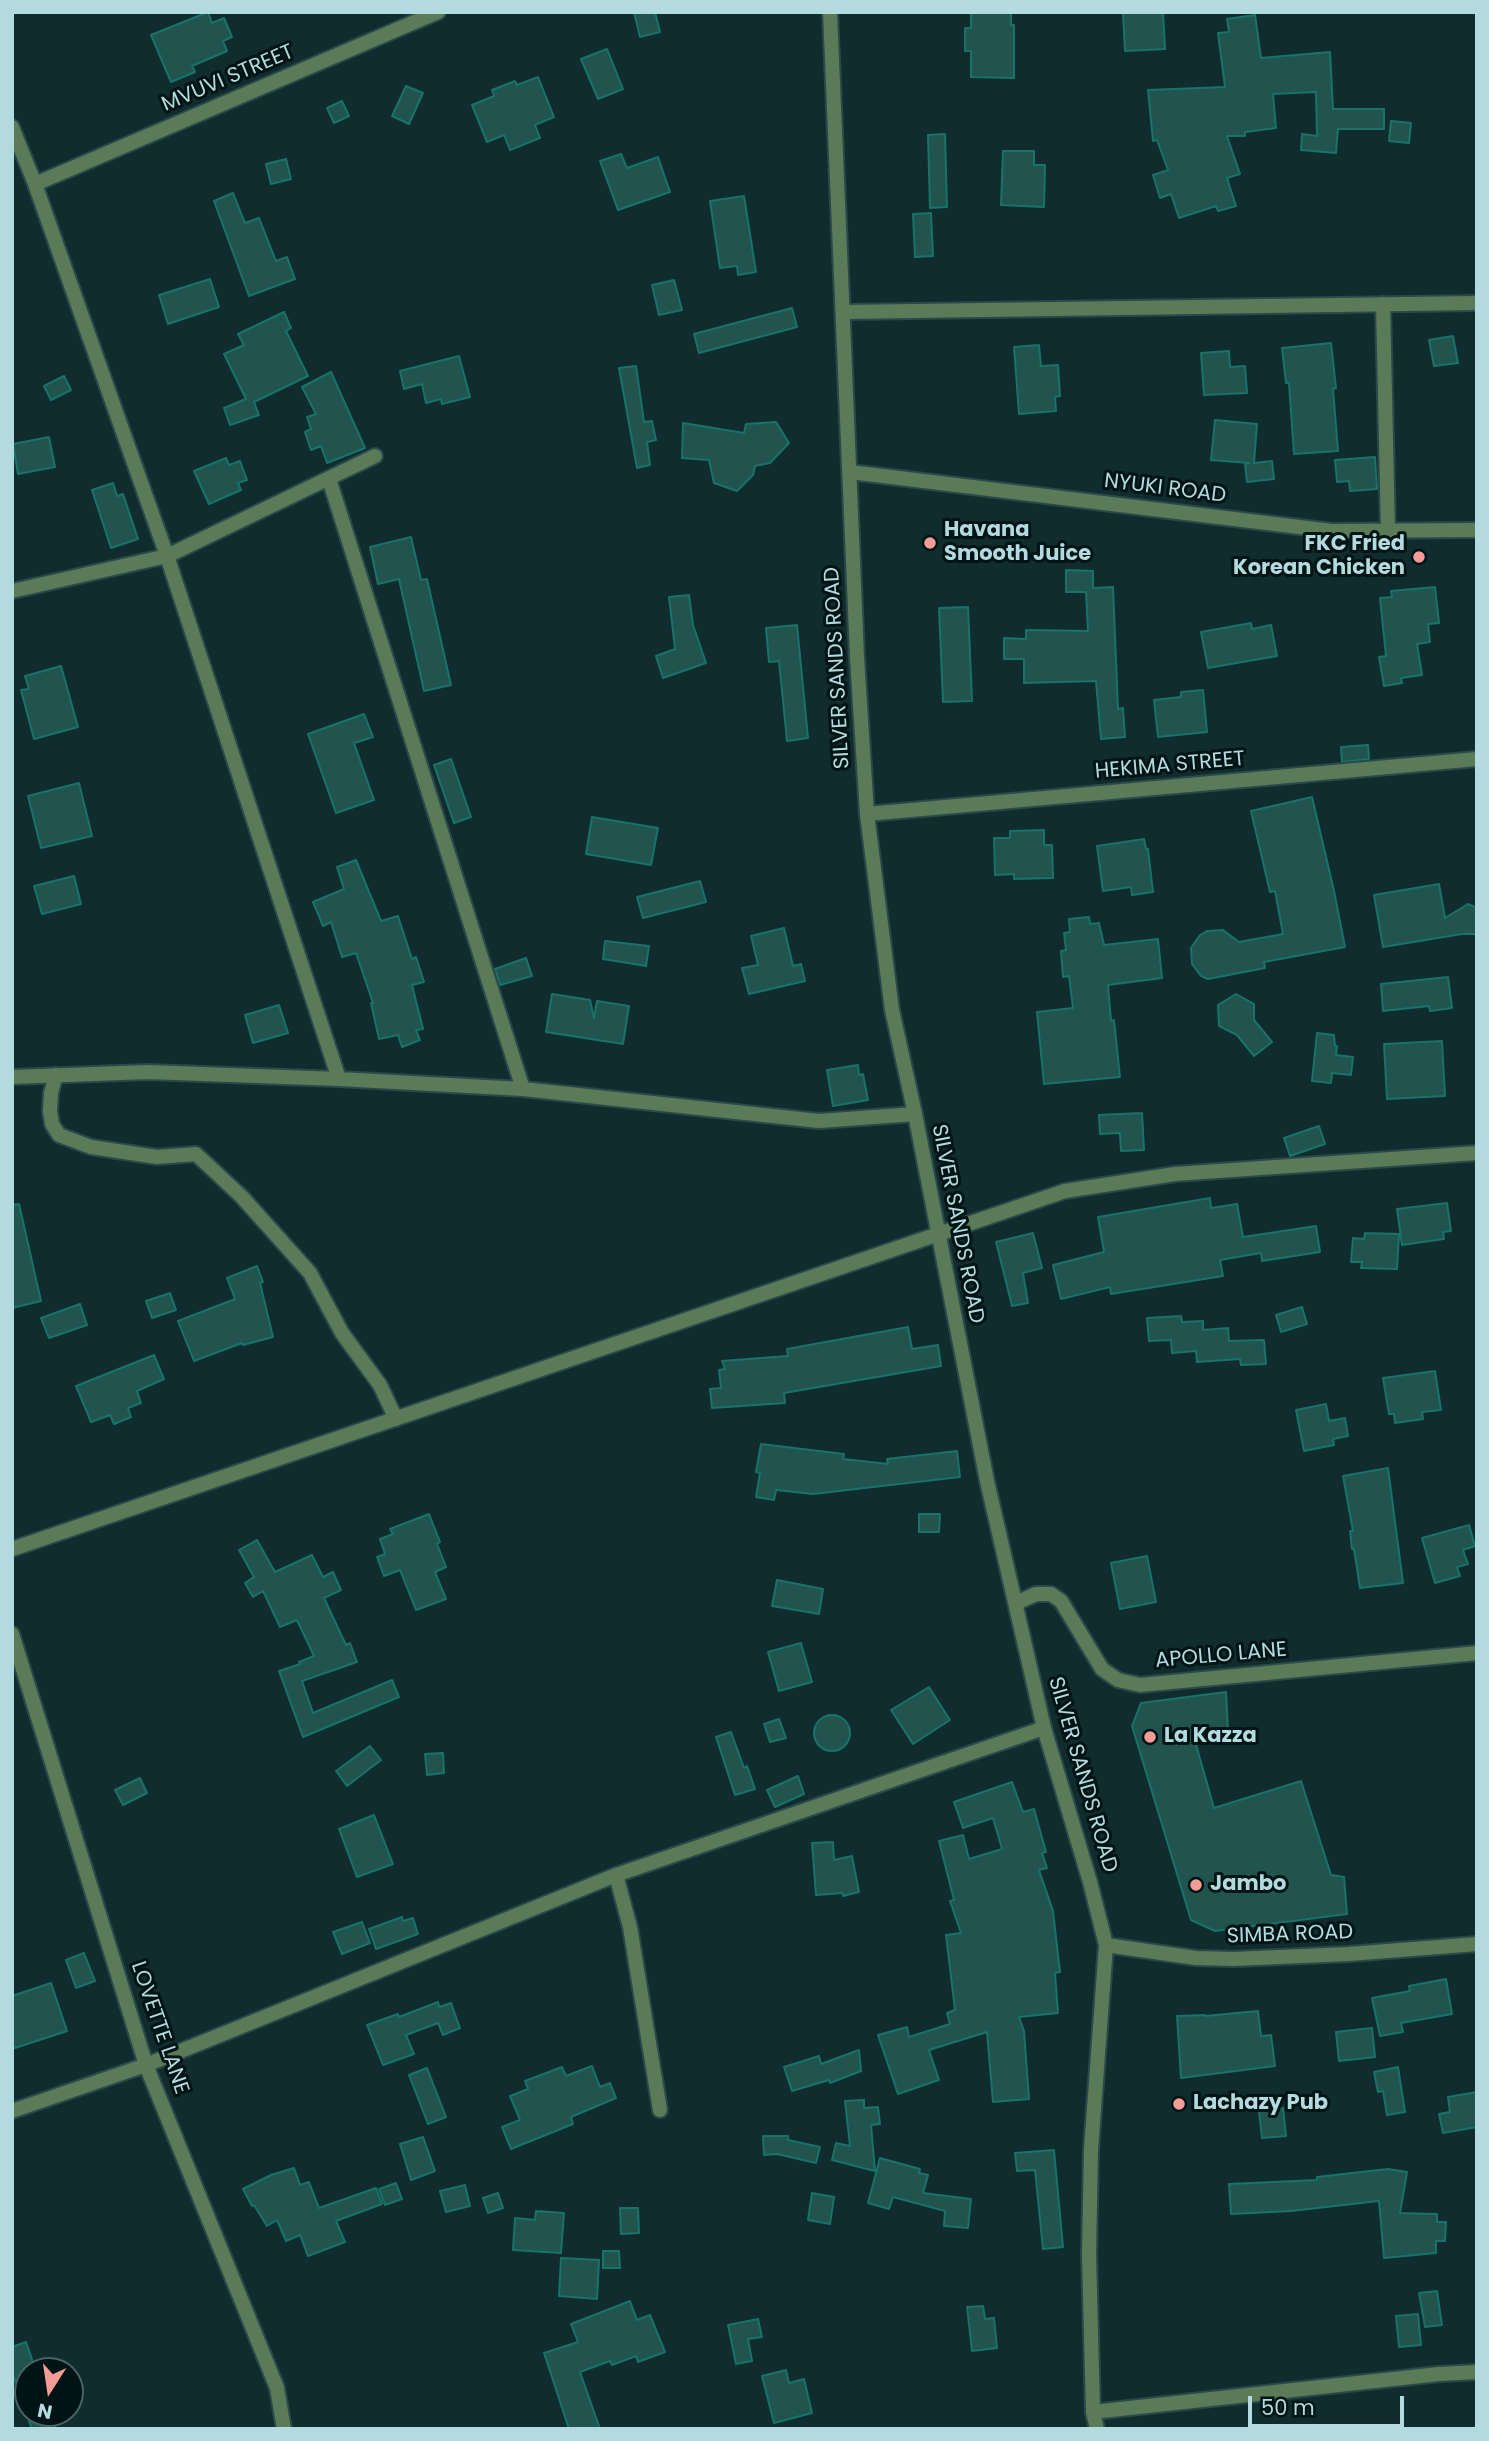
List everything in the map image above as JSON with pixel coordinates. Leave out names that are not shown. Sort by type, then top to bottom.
[{"type":"street","name":"MVUVI STREET","points":[[35,184],[438,12]]},
{"type":"street","name":"SILVER SANDS ROAD","points":[[830,12],[857,657],[867,814],[892,1010],[987,1481],[1044,1728],[1106,1945],[1091,2150],[1093,2412],[1097,2429]]},
{"type":"street","points":[[12,127],[35,184],[167,556],[339,1079]]},
{"type":"street","points":[[843,312],[1477,303]]},
{"type":"street","points":[[1383,304],[1388,531]]},
{"type":"street","points":[[12,591],[167,556],[375,456]]},
{"type":"street","name":"NYUKI ROAD","points":[[849,472],[1332,531],[1477,530]]},
{"type":"street","points":[[329,479],[523,1089]]},
{"type":"street","name":"HEKIMA STREET","points":[[867,814],[1477,759]]},
{"type":"street","points":[[12,1077],[148,1072],[339,1079],[523,1089],[820,1121],[915,1114]]},
{"type":"street","points":[[56,1075],[50,1111],[52,1124],[59,1135],[91,1147],[157,1157],[196,1154],[242,1197],[310,1273],[342,1333],[380,1385],[396,1419]]},
{"type":"street","points":[[12,1549],[1065,1191],[1175,1174],[1477,1153]]},
{"type":"street","name":"APOLLO LANE","points":[[1016,1603],[1036,1594],[1051,1594],[1061,1601],[1102,1669],[1118,1680],[1140,1685],[1477,1653]]},
{"type":"street","name":"LOVETTE LANE","points":[[12,1634],[146,2065],[277,2388],[284,2429]]},
{"type":"street","points":[[12,2111],[146,2065],[615,1875],[1044,1728]]},
{"type":"street","points":[[615,1875],[630,1927],[660,2110]]},
{"type":"street","name":"SIMBA ROAD","points":[[1106,1945],[1196,1958],[1233,1959],[1349,1954],[1477,1944]]},
{"type":"street","points":[[1093,2412],[1477,2372]]},
{"type":"building","points":[[208,12],[212,23],[224,18],[232,37],[223,41],[227,51],[192,66],[195,72],[171,82],[151,35]]},
{"type":"building","points":[[634,12],[655,12],[660,32],[640,37]]},
{"type":"building","points":[[971,12],[1011,12],[1011,25],[1014,25],[1014,78],[971,77],[971,51],[965,51],[965,28],[971,28]]},
{"type":"building","points":[[1123,12],[1163,12],[1165,49],[1125,51]]},
{"type":"building","points":[[1255,15],[1261,58],[1330,52],[1333,109],[1384,109],[1384,129],[1338,129],[1336,153],[1301,150],[1302,134],[1317,136],[1316,92],[1273,94],[1276,128],[1245,132],[1245,136],[1227,136],[1240,174],[1227,178],[1236,206],[1218,211],[1216,206],[1179,218],[1171,194],[1160,198],[1153,175],[1168,170],[1157,140],[1153,141],[1148,90],[1225,87],[1218,33],[1229,32],[1227,19]]},
{"type":"building","points":[[607,49],[623,89],[598,99],[581,59]]},
{"type":"building","points":[[538,77],[554,117],[535,125],[540,138],[510,150],[504,135],[487,142],[472,105],[494,96],[492,90],[515,81],[517,85]]},
{"type":"building","points":[[406,86],[423,93],[409,124],[392,116]]},
{"type":"building","points":[[342,101],[349,116],[334,123],[327,108]]},
{"type":"building","points":[[1391,121],[1411,123],[1409,143],[1389,141]]},
{"type":"building","points":[[945,134],[947,207],[930,208],[928,135]]},
{"type":"building","points":[[1003,151],[1034,151],[1034,165],[1045,165],[1044,207],[1001,205]]},
{"type":"building","points":[[621,154],[627,168],[658,157],[670,192],[618,210],[600,161]]},
{"type":"building","points":[[286,159],[291,179],[271,184],[266,164]]},
{"type":"building","points":[[233,193],[245,223],[259,218],[276,261],[287,257],[295,279],[249,296],[214,201]]},
{"type":"building","points":[[744,196],[756,272],[738,275],[737,266],[720,268],[710,201]]},
{"type":"building","points":[[931,213],[933,256],[915,257],[913,214]]},
{"type":"building","points":[[210,279],[219,307],[168,324],[159,295]]},
{"type":"building","points":[[674,280],[682,310],[659,315],[652,285]]},
{"type":"building","points":[[792,308],[797,327],[699,353],[694,334]]},
{"type":"building","points":[[284,312],[291,328],[286,331],[308,376],[254,402],[259,415],[230,425],[224,408],[246,399],[224,354],[244,345],[238,334]]},
{"type":"building","points":[[1453,336],[1458,363],[1434,366],[1429,340]]},
{"type":"building","points":[[1331,343],[1338,451],[1294,454],[1289,383],[1286,383],[1282,348]]},
{"type":"building","points":[[1039,345],[1041,366],[1058,365],[1060,396],[1055,397],[1056,411],[1019,414],[1014,347]]},
{"type":"building","points":[[1229,351],[1230,367],[1245,366],[1247,393],[1204,395],[1201,353]]},
{"type":"building","points":[[459,356],[470,397],[442,404],[441,399],[426,403],[422,384],[404,389],[400,371]]},
{"type":"building","points":[[636,366],[644,422],[652,421],[656,440],[647,442],[650,465],[637,468],[619,368]]},
{"type":"building","points":[[331,372],[365,448],[327,463],[321,446],[311,450],[305,432],[311,429],[307,417],[316,414],[302,387]]},
{"type":"building","points":[[64,376],[71,390],[51,400],[44,386]]},
{"type":"building","points":[[1215,420],[1257,424],[1254,463],[1272,461],[1274,479],[1247,482],[1245,464],[1249,463],[1211,460]]},
{"type":"building","points":[[776,422],[789,443],[770,463],[755,466],[753,475],[737,491],[714,483],[709,460],[682,458],[683,423],[744,433],[746,424]]},
{"type":"building","points":[[49,437],[55,467],[18,474],[13,444]]},
{"type":"building","points":[[1375,457],[1377,489],[1350,491],[1349,481],[1337,482],[1335,460]]},
{"type":"building","points":[[226,458],[229,465],[240,461],[247,480],[238,483],[241,490],[209,504],[194,471]]},
{"type":"building","points":[[113,483],[117,496],[123,494],[138,539],[111,548],[92,490]]},
{"type":"building","points":[[411,537],[421,580],[427,579],[451,685],[424,691],[399,579],[378,584],[370,547]]},
{"type":"building","points":[[1066,570],[1093,571],[1093,588],[1113,587],[1118,709],[1123,708],[1125,737],[1101,739],[1096,681],[1024,683],[1024,659],[1004,659],[1004,638],[1026,639],[1026,630],[1088,631],[1086,592],[1066,592]]},
{"type":"building","points":[[1435,587],[1439,623],[1428,624],[1430,642],[1417,644],[1422,675],[1401,678],[1402,683],[1384,686],[1379,657],[1386,656],[1380,598],[1392,597],[1391,591]]},
{"type":"building","points":[[689,595],[693,625],[706,663],[663,678],[656,656],[675,649],[669,597]]},
{"type":"building","points":[[968,607],[972,701],[943,702],[939,608]]},
{"type":"building","points":[[1251,623],[1252,629],[1271,625],[1277,656],[1208,668],[1201,632]]},
{"type":"building","points":[[797,625],[808,738],[787,741],[779,661],[769,662],[766,628]]},
{"type":"building","points":[[61,666],[78,727],[34,739],[21,690],[29,689],[25,676]]},
{"type":"building","points":[[1203,690],[1207,732],[1158,737],[1154,700],[1181,697],[1181,692]]},
{"type":"building","points":[[364,714],[373,737],[354,743],[374,800],[336,813],[308,734]]},
{"type":"building","points":[[1368,745],[1369,759],[1342,762],[1341,747]]},
{"type":"building","points":[[451,759],[471,817],[454,823],[434,765]]},
{"type":"building","points":[[79,783],[92,836],[41,848],[28,796]]},
{"type":"building","points":[[1312,797],[1345,947],[1264,962],[1265,968],[1208,979],[1201,976],[1192,964],[1191,948],[1200,935],[1207,931],[1223,930],[1239,942],[1283,934],[1275,891],[1270,892],[1251,811]]},
{"type":"building","points":[[592,817],[658,828],[651,865],[586,854]]},
{"type":"building","points":[[1044,830],[1044,845],[1052,845],[1053,878],[1014,879],[1014,874],[995,875],[994,838],[1010,838],[1010,831]]},
{"type":"building","points":[[1144,839],[1148,849],[1153,892],[1132,895],[1131,887],[1103,891],[1097,846]]},
{"type":"building","points":[[356,860],[381,921],[398,916],[412,959],[416,957],[424,982],[412,985],[423,1029],[416,1030],[420,1040],[402,1047],[398,1035],[379,1039],[373,1003],[356,953],[342,957],[331,922],[323,926],[313,902],[344,889],[337,867]]},
{"type":"building","points":[[74,876],[81,904],[42,914],[34,886]]},
{"type":"building","points":[[700,881],[706,902],[643,918],[637,897]]},
{"type":"building","points":[[1439,884],[1445,918],[1468,904],[1477,908],[1477,934],[1383,947],[1374,895]]},
{"type":"building","points":[[1089,917],[1090,924],[1099,923],[1104,945],[1158,939],[1162,978],[1108,985],[1120,1077],[1044,1084],[1037,1012],[1073,1008],[1069,976],[1063,977],[1061,951],[1066,950],[1064,933],[1070,932],[1069,919]]},
{"type":"building","points":[[784,928],[793,966],[801,964],[805,981],[749,994],[742,968],[758,965],[751,936]]},
{"type":"building","points":[[605,941],[649,946],[646,966],[603,959]]},
{"type":"building","points":[[526,958],[532,976],[500,985],[495,969]]},
{"type":"building","points":[[1448,977],[1452,1008],[1430,1011],[1429,1006],[1383,1011],[1381,984]]},
{"type":"building","points":[[552,994],[590,1000],[594,1018],[597,1001],[629,1006],[623,1044],[546,1032]]},
{"type":"building","points":[[1236,994],[1254,1004],[1254,1020],[1272,1042],[1254,1056],[1237,1035],[1219,1026],[1218,1005]]},
{"type":"building","points":[[279,1005],[288,1033],[253,1043],[245,1015]]},
{"type":"building","points":[[1317,1033],[1334,1035],[1336,1055],[1353,1057],[1351,1075],[1332,1073],[1331,1083],[1312,1081]]},
{"type":"building","points":[[1442,1041],[1445,1096],[1387,1099],[1384,1044]]},
{"type":"building","points":[[858,1065],[859,1075],[863,1074],[868,1100],[833,1106],[827,1070]]},
{"type":"building","points":[[1142,1113],[1144,1150],[1121,1151],[1120,1133],[1100,1134],[1099,1115]]},
{"type":"building","points":[[1319,1126],[1325,1144],[1290,1156],[1284,1138]]},
{"type":"building","points":[[1210,1198],[1211,1208],[1237,1204],[1243,1237],[1316,1226],[1320,1252],[1262,1261],[1261,1253],[1220,1260],[1223,1276],[1111,1294],[1110,1287],[1061,1299],[1053,1265],[1104,1252],[1098,1217]]},
{"type":"building","points":[[1447,1203],[1451,1231],[1443,1232],[1444,1239],[1402,1245],[1397,1209]]},
{"type":"building","points":[[19,1204],[41,1301],[12,1308],[12,1205]]},
{"type":"building","points":[[1033,1233],[1042,1268],[1023,1273],[1028,1303],[1012,1306],[996,1242]]},
{"type":"building","points":[[1365,1233],[1399,1234],[1397,1269],[1361,1268],[1362,1262],[1351,1262],[1353,1238],[1364,1239]]},
{"type":"building","points":[[257,1266],[263,1282],[260,1283],[273,1337],[243,1345],[242,1343],[194,1361],[178,1321],[235,1299],[227,1278]]},
{"type":"building","points":[[170,1293],[176,1310],[152,1318],[146,1301]]},
{"type":"building","points":[[80,1304],[87,1325],[49,1338],[41,1318]]},
{"type":"building","points":[[1302,1307],[1307,1324],[1281,1332],[1276,1315]]},
{"type":"building","points":[[1181,1316],[1182,1322],[1203,1321],[1203,1330],[1228,1328],[1229,1341],[1264,1340],[1266,1364],[1241,1365],[1240,1359],[1197,1362],[1196,1351],[1172,1353],[1171,1340],[1149,1341],[1147,1318]]},
{"type":"building","points":[[908,1327],[912,1349],[938,1345],[941,1366],[784,1393],[785,1403],[712,1408],[710,1389],[721,1388],[719,1370],[725,1369],[722,1361],[788,1356],[787,1349]]},
{"type":"building","points":[[154,1355],[164,1379],[137,1391],[141,1403],[128,1408],[131,1417],[114,1424],[110,1415],[91,1422],[76,1386]]},
{"type":"building","points":[[1435,1371],[1441,1410],[1422,1412],[1423,1419],[1395,1423],[1394,1414],[1389,1414],[1383,1378]]},
{"type":"building","points":[[1326,1404],[1329,1421],[1345,1418],[1348,1436],[1333,1439],[1334,1445],[1304,1451],[1296,1410]]},
{"type":"building","points":[[761,1444],[844,1454],[843,1459],[888,1464],[887,1459],[957,1451],[960,1477],[813,1494],[776,1490],[774,1500],[756,1497],[760,1473],[756,1472]]},
{"type":"building","points":[[1388,1468],[1403,1583],[1360,1588],[1343,1476]]},
{"type":"building","points":[[429,1514],[446,1567],[435,1572],[446,1599],[416,1610],[400,1570],[384,1576],[377,1557],[385,1554],[380,1539],[393,1534],[390,1529]]},
{"type":"building","points":[[919,1514],[940,1514],[939,1532],[919,1532]]},
{"type":"building","points":[[1469,1525],[1475,1546],[1463,1550],[1468,1564],[1457,1567],[1460,1576],[1435,1583],[1422,1538]]},
{"type":"building","points":[[257,1540],[275,1572],[312,1555],[323,1577],[333,1572],[341,1590],[324,1598],[346,1645],[350,1643],[357,1662],[302,1681],[313,1713],[392,1680],[399,1697],[303,1737],[279,1671],[314,1656],[297,1620],[280,1627],[263,1591],[253,1597],[245,1583],[254,1577],[239,1550]]},
{"type":"building","points":[[1147,1556],[1156,1602],[1120,1609],[1111,1563]]},
{"type":"building","points":[[777,1580],[823,1589],[819,1614],[772,1606]]},
{"type":"building","points":[[801,1643],[812,1682],[779,1691],[768,1652]]},
{"type":"building","points":[[929,1687],[950,1720],[913,1744],[891,1710]]},
{"type":"building","points":[[1226,1692],[1228,1730],[1193,1734],[1214,1808],[1301,1781],[1331,1875],[1344,1877],[1347,1914],[1215,1931],[1191,1920],[1132,1726],[1141,1703]]},
{"type":"building","points":[[832,1715],[845,1720],[850,1733],[845,1746],[832,1751],[819,1746],[814,1733],[819,1720]]},
{"type":"building","points":[[779,1719],[786,1738],[770,1742],[764,1724]]},
{"type":"building","points":[[731,1732],[755,1789],[735,1795],[716,1737]]},
{"type":"building","points":[[370,1746],[381,1760],[347,1786],[336,1771]]},
{"type":"building","points":[[443,1753],[444,1773],[427,1775],[425,1754]]},
{"type":"building","points":[[798,1776],[804,1794],[775,1807],[767,1790]]},
{"type":"building","points":[[140,1778],[147,1793],[123,1805],[115,1790]]},
{"type":"building","points":[[1012,1782],[1023,1812],[1034,1809],[1046,1852],[1042,1853],[1047,1868],[1039,1870],[1053,1911],[1060,1972],[1055,1973],[1058,2013],[1019,2017],[1024,2031],[1029,2099],[993,2102],[987,2032],[929,2050],[939,2080],[898,2094],[878,2035],[907,2027],[909,2037],[950,2024],[947,2013],[955,2010],[946,1935],[961,1933],[950,1901],[954,1900],[939,1841],[963,1835],[969,1859],[1002,1849],[993,1818],[963,1828],[954,1802]]},
{"type":"building","points":[[374,1815],[393,1864],[357,1877],[339,1829]]},
{"type":"building","points":[[833,1842],[834,1860],[852,1856],[859,1892],[843,1896],[843,1893],[816,1895],[812,1843]]},
{"type":"building","points":[[402,1917],[403,1921],[413,1918],[418,1934],[376,1949],[369,1929]]},
{"type":"building","points":[[362,1922],[370,1943],[342,1954],[333,1932]]},
{"type":"building","points":[[84,1953],[95,1981],[76,1988],[66,1960]]},
{"type":"building","points":[[1446,1979],[1452,2014],[1401,2023],[1403,2032],[1380,2036],[1372,1998],[1410,1991],[1409,1986]]},
{"type":"building","points":[[51,1983],[67,2031],[12,2049],[12,1996]]},
{"type":"building","points":[[438,2002],[439,2007],[451,2003],[460,2028],[443,2035],[438,2023],[406,2035],[414,2054],[383,2065],[367,2025],[398,2014],[399,2017]]},
{"type":"building","points":[[1258,2011],[1261,2036],[1271,2035],[1275,2066],[1181,2078],[1177,2016]]},
{"type":"building","points":[[1372,2028],[1375,2057],[1339,2061],[1336,2032]]},
{"type":"building","points":[[859,2050],[861,2071],[830,2083],[829,2080],[792,2091],[784,2067],[819,2056],[821,2064]]},
{"type":"building","points":[[592,2066],[600,2087],[610,2083],[616,2098],[571,2117],[573,2124],[511,2149],[502,2127],[520,2120],[510,2096],[528,2089],[525,2081],[562,2067],[566,2076]]},
{"type":"building","points":[[1398,2067],[1405,2112],[1387,2115],[1383,2091],[1378,2092],[1374,2072]]},
{"type":"building","points":[[427,2068],[446,2117],[428,2124],[409,2075]]},
{"type":"building","points":[[1477,2092],[1477,2127],[1443,2133],[1439,2114],[1450,2112],[1448,2097]]},
{"type":"building","points":[[864,2100],[864,2108],[878,2107],[880,2124],[871,2125],[875,2171],[832,2160],[836,2143],[850,2146],[845,2101]]},
{"type":"building","points":[[1283,2108],[1286,2136],[1262,2138],[1259,2111]]},
{"type":"building","points":[[763,2136],[788,2136],[788,2140],[820,2147],[816,2163],[777,2154],[764,2155]]},
{"type":"building","points":[[423,2137],[435,2171],[411,2180],[400,2144]]},
{"type":"building","points":[[1054,2150],[1063,2247],[1043,2249],[1035,2170],[1017,2171],[1015,2153]]},
{"type":"building","points":[[880,2158],[920,2169],[919,2173],[928,2175],[923,2193],[971,2199],[968,2228],[944,2226],[945,2211],[893,2197],[889,2209],[868,2203]]},
{"type":"building","points":[[294,2168],[300,2185],[309,2182],[319,2208],[376,2188],[382,2204],[336,2221],[345,2242],[308,2256],[300,2235],[286,2241],[277,2220],[267,2226],[243,2189],[271,2175]]},
{"type":"building","points":[[1388,2169],[1407,2172],[1400,2213],[1437,2214],[1437,2222],[1446,2222],[1445,2241],[1436,2241],[1436,2253],[1384,2258],[1379,2201],[1291,2211],[1231,2214],[1229,2184],[1317,2180],[1317,2177]]},
{"type":"building","points":[[396,2183],[402,2199],[385,2205],[379,2189]]},
{"type":"building","points":[[465,2185],[470,2206],[446,2212],[440,2191]]},
{"type":"building","points":[[498,2193],[503,2208],[488,2213],[483,2198]]},
{"type":"building","points":[[812,2193],[834,2197],[830,2224],[808,2220]]},
{"type":"building","points":[[620,2208],[638,2208],[639,2233],[621,2234]]},
{"type":"building","points":[[536,2211],[564,2213],[561,2253],[513,2250],[515,2218],[535,2220]]},
{"type":"building","points":[[603,2251],[619,2251],[620,2268],[603,2268]]},
{"type":"building","points":[[561,2258],[599,2260],[597,2299],[559,2296]]},
{"type":"building","points":[[1437,2291],[1442,2325],[1425,2327],[1419,2293]]},
{"type":"building","points":[[630,2301],[637,2320],[650,2315],[665,2352],[638,2362],[636,2356],[612,2365],[610,2361],[580,2372],[600,2429],[569,2429],[544,2353],[578,2342],[571,2324]]},
{"type":"building","points":[[983,2306],[985,2319],[994,2318],[997,2348],[972,2351],[967,2307]]},
{"type":"building","points":[[1418,2314],[1421,2345],[1399,2347],[1396,2316]]},
{"type":"building","points":[[758,2319],[762,2337],[748,2339],[752,2361],[736,2364],[728,2325]]},
{"type":"building","points":[[26,2342],[31,2357],[14,2357],[14,2378],[12,2372],[12,2347]]},
{"type":"building","points":[[786,2370],[789,2383],[804,2379],[812,2413],[774,2423],[762,2376]]},
{"type":"building","points":[[31,2427],[56,2429],[32,2429]]},
{"type":"place","name":"Havana Smooth Juice","points":[[930,543]]},
{"type":"place","name":"FKC Fried Korean Chicken","points":[[1419,557]]},
{"type":"place","name":"La Kazza","points":[[1150,1737]]},
{"type":"place","name":"Jambo","points":[[1196,1885]]},
{"type":"place","name":"Lachazy Pub","points":[[1179,2104]]}]
